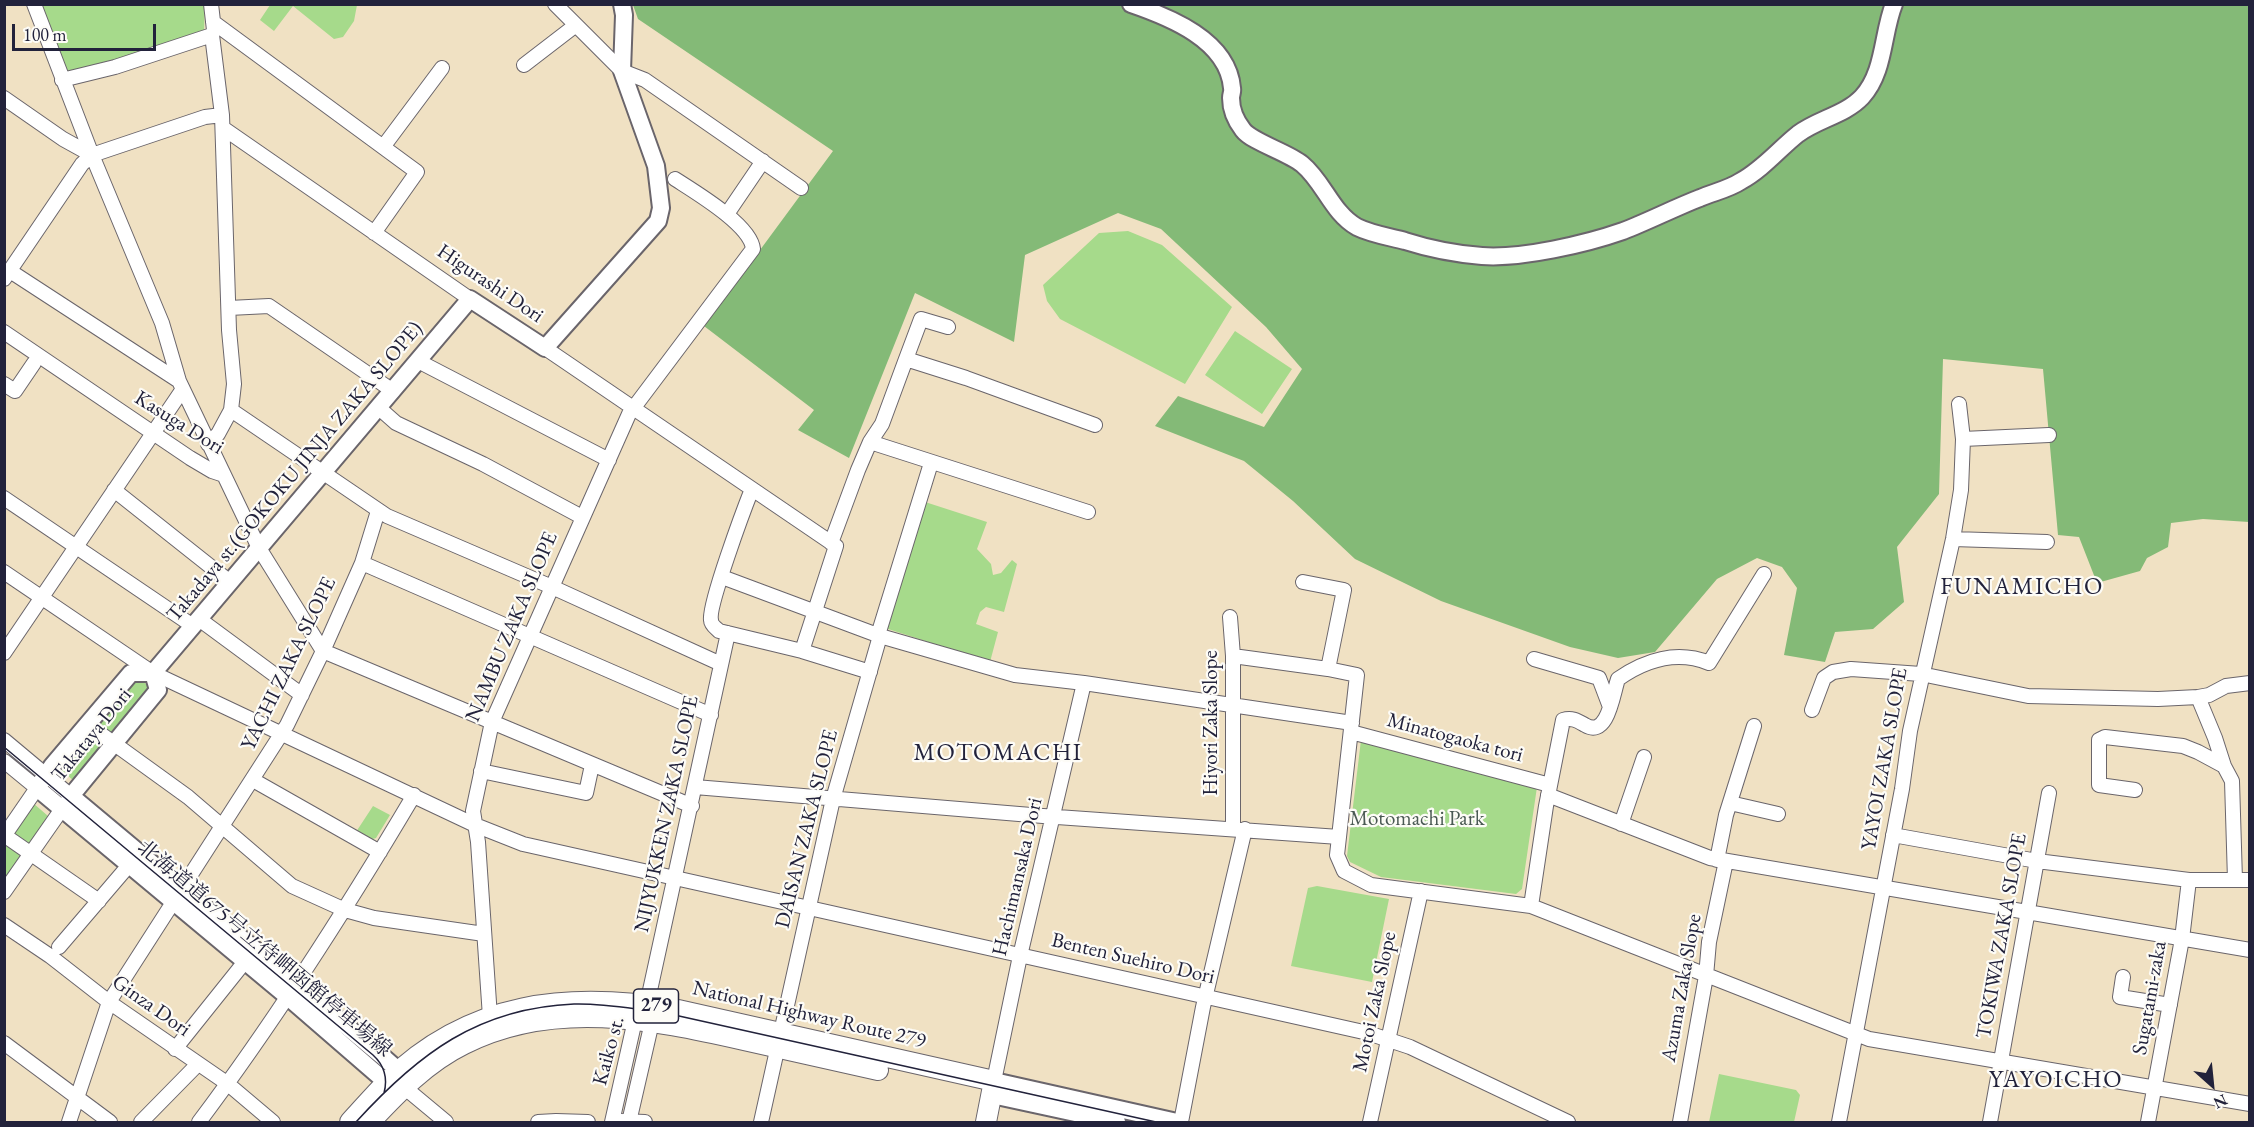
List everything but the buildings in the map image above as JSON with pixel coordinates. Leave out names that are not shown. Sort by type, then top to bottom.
[{"type":"highway","name":"National Highway Route 279","points":[[350,1122],[446,1036],[490,1017],[525,1006],[561,1002],[645,1015],[675,1024],[779,1041],[993,1088]]},
{"type":"highway","name":"National Highway Route 279","points":[[370,1122],[396,1080],[461,1045],[514,1025],[552,1017],[645,1015]]},
{"type":"highway","points":[[986,1122],[993,1088]]},
{"type":"main road","points":[[545,348],[658,221],[661,208],[656,166],[622,71],[624,15],[622,4]]},
{"type":"main road","points":[[1131,4],[1192,31],[1207,43],[1219,55],[1227,70],[1232,88],[1231,101],[1236,119],[1244,133],[1287,153],[1303,165],[1318,181],[1337,210],[1357,226],[1413,244],[1485,257],[1541,251],[1621,231],[1748,178],[1800,133],[1849,107],[1862,97],[1876,77],[1888,18],[1894,4]]},
{"type":"main road","name":"Higurashi Dori","points":[[470,299],[545,348]]},
{"type":"main road","name":"Takadaya st.(GOKOKU JINJA ZAKA SLOPE)","points":[[153,673],[470,299]]},
{"type":"main road","name":"Takataya Dori","points":[[41,781],[131,673],[153,673],[158,690],[66,802]]},
{"type":"main road","points":[[41,781],[66,802]]},
{"type":"main road","name":"北海道道675号立待岬函館停車場線","points":[[66,802],[183,888],[250,956]]},
{"type":"main road","name":"北海道道675号立待岬函館停車場線","points":[[66,802],[173,903],[250,956],[396,1080]]},
{"type":"main road","points":[[993,1088],[1180,1120]]},
{"type":"main road","points":[[993,1088],[1117,1122]]},
{"type":"street","points":[[34,4],[92,155],[162,323],[181,385],[224,476]]},
{"type":"street","points":[[208,444],[219,434],[231,410],[234,373],[228,308],[222,122],[211,4]]},
{"type":"street","points":[[555,4],[622,71],[645,80],[801,188]]},
{"type":"street","points":[[524,65],[576,25]]},
{"type":"street","points":[[62,80],[116,67],[212,29]]},
{"type":"street","points":[[212,29],[417,172],[374,233]]},
{"type":"street","points":[[383,147],[442,68]]},
{"type":"street","points":[[4,98],[63,139],[92,155]]},
{"type":"street","points":[[181,385],[7,275],[82,164],[92,155],[205,117],[222,122]]},
{"type":"street","name":"Higurashi Dori","points":[[222,122],[374,233],[470,299]]},
{"type":"street","points":[[675,179],[727,214],[763,161]]},
{"type":"street","name":"NAMBU ZAKA SLOPE","points":[[490,1017],[473,811],[492,722],[632,408],[753,249],[752,242],[727,214]]},
{"type":"street","points":[[228,308],[269,306],[393,391]]},
{"type":"street","points":[[802,651],[816,612],[834,544],[870,442],[882,424],[921,319],[948,327]]},
{"type":"street","name":"Kasuga Dori","points":[[4,332],[152,433],[212,471],[224,476],[260,548],[323,651]]},
{"type":"street","name":"Higurashi Dori","points":[[545,348],[834,544]]},
{"type":"street","points":[[906,359],[966,378],[1095,425]]},
{"type":"street","points":[[418,361],[609,460]]},
{"type":"street","points":[[4,384],[15,391],[34,363]]},
{"type":"street","points":[[4,653],[152,433],[181,385]]},
{"type":"street","name":"YAYOI ZAKA SLOPE","points":[[1839,1122],[1902,789],[1910,731],[1953,539],[1961,490],[1963,439],[1959,404]]},
{"type":"street","points":[[379,408],[396,423],[483,464],[582,517]]},
{"type":"street","points":[[231,410],[387,516],[552,587],[721,664]]},
{"type":"street","points":[[1963,439],[2049,435]]},
{"type":"street","points":[[870,442],[1088,512]]},
{"type":"street","name":"DAISAN ZAKA SLOPE","points":[[761,1122],[834,798],[879,635],[931,463]]},
{"type":"street","points":[[752,489],[715,595],[710,620],[719,631],[802,651],[870,672]]},
{"type":"street","points":[[114,490],[230,582]]},
{"type":"street","points":[[4,498],[302,695]]},
{"type":"street","name":"YACHI ZAKA SLOPE","points":[[69,1122],[109,1002],[282,735],[362,563],[378,511]]},
{"type":"street","points":[[1953,539],[2047,542]]},
{"type":"street","points":[[362,563],[711,715]]},
{"type":"street","name":"Benten Suehiro Dori","points":[[4,572],[153,673],[475,825],[523,844],[1389,1039],[1568,1122]]},
{"type":"street","points":[[1531,906],[1549,790],[1563,720],[1568,718],[1577,720],[1590,728],[1601,726],[1611,709],[1618,680],[1637,666],[1674,657],[1697,658],[1709,663],[1764,574]]},
{"type":"street","name":"Minatogaoka tori","points":[[722,577],[879,635],[1015,675],[1233,705],[1351,727],[1549,790],[1621,824],[1721,860],[2250,950]]},
{"type":"street","points":[[1303,582],[1344,590],[1328,669]]},
{"type":"street","name":"Hiyori Zaka Slope","points":[[1180,1120],[1239,829],[1230,617]]},
{"type":"street","name":"NIJYUKKEN ZAKA SLOPE","points":[[645,1015],[728,633]]},
{"type":"street","points":[[323,651],[692,806]]},
{"type":"street","points":[[1233,656],[1357,675],[1336,855],[1344,871],[1356,879],[1371,885],[1531,906],[1856,1035],[2250,1104]]},
{"type":"street","points":[[1534,659],[1599,678],[1611,709]]},
{"type":"street","points":[[1812,710],[1824,678],[1833,672],[1851,669],[1922,674],[2028,696],[2158,699],[2198,697],[2209,695],[2226,686],[2250,683]]},
{"type":"street","name":"Hachimansaka Dori","points":[[993,1088],[1020,956],[1084,683]]},
{"type":"street","points":[[2198,697],[2232,781],[2235,880]]},
{"type":"street","points":[[87,724],[188,797],[292,886],[345,910],[374,918],[484,934]]},
{"type":"street","name":"Azuma Zaka Slope","points":[[1680,1122],[1706,976],[1730,803],[1754,726]]},
{"type":"street","points":[[2135,790],[2099,785],[2099,740],[2105,737],[2183,746],[2224,766]]},
{"type":"street","points":[[4,740],[41,781]]},
{"type":"street","points":[[1621,824],[1644,757]]},
{"type":"street","points":[[4,761],[41,781]]},
{"type":"street","points":[[481,771],[586,793],[592,765]]},
{"type":"street","points":[[253,780],[380,852]]},
{"type":"street","name":"Takataya Dori","points":[[5,836],[41,781]]},
{"type":"street","points":[[695,787],[1339,837]]},
{"type":"street","name":"TOKIWA ZAKA SLOPE","points":[[1990,1122],[2049,793]]},
{"type":"street","points":[[199,1122],[228,1084],[345,910],[414,795]]},
{"type":"street","name":"Takataya Dori","points":[[4,892],[66,802]]},
{"type":"street","points":[[1730,803],[1778,814]]},
{"type":"street","points":[[5,836],[99,901]]},
{"type":"street","points":[[1893,836],[2037,861],[2189,880],[2250,880]]},
{"type":"street","points":[[59,947],[124,871]]},
{"type":"street","name":"Sugatami-zaka","points":[[2148,1122],[2182,939],[2189,880]]},
{"type":"street","name":"Motoi Zaka Slope","points":[[1370,1122],[1421,891]]},
{"type":"street","name":"Ginza Dori","points":[[4,925],[50,956],[109,1002],[228,1084],[273,1122]]},
{"type":"street","points":[[176,1048],[250,956]]},
{"type":"street","points":[[2123,977],[2120,997],[2170,1005]]},
{"type":"street","name":"Kaiko st.","points":[[630,1122],[645,1015]]},
{"type":"street","name":"Kaiko st.","points":[[612,1122],[645,1015]]},
{"type":"street","points":[[4,1043],[110,1122]]},
{"type":"street","points":[[141,1122],[198,1064]]},
{"type":"street","points":[[396,1080],[446,1122]]},
{"type":"street","points":[[538,1122],[588,1122]]},
{"type":"street","points":[[604,1122],[645,1122]]},
{"type":"green space","points":[[40,5],[205,5],[204,33],[66,74]]},
{"type":"green space","points":[[270,5],[357,5],[354,21],[343,37],[334,39],[293,6],[274,31],[260,20]]},
{"type":"green space","points":[[633,5],[2249,5],[2249,522],[2203,519],[2171,523],[2168,547],[2147,558],[2140,571],[2097,583],[2079,537],[2058,535],[2043,369],[1943,359],[1939,494],[1897,547],[1904,602],[1873,629],[1835,632],[1825,662],[1784,655],[1797,588],[1782,567],[1757,558],[1717,579],[1655,652],[1618,658],[1570,647],[1441,601],[1355,559],[1293,501],[1244,461],[1155,426],[1178,396],[1264,427],[1302,369],[1266,327],[1161,229],[1118,213],[1025,255],[1014,342],[915,293],[849,458],[798,430],[814,410],[704,326],[833,151],[638,19]]},
{"type":"green space","points":[[1128,231],[1162,245],[1232,307],[1185,384],[1060,319],[1047,301],[1043,285],[1099,233]]},
{"type":"green space","points":[[1235,331],[1292,369],[1262,414],[1205,375]]},
{"type":"green space","points":[[922,501],[987,522],[977,549],[991,564],[993,575],[1001,573],[1012,560],[1017,564],[1004,612],[986,607],[980,612],[976,624],[998,632],[990,662],[885,628]]},
{"type":"green space","points":[[136,678],[153,688],[75,782],[59,768]]},
{"type":"green space","name":"Motomachi Park","points":[[1361,740],[1537,787],[1522,889],[1516,894],[1381,877],[1350,862],[1347,856]]},
{"type":"green space","points":[[33,803],[48,816],[29,844],[12,836]]},
{"type":"green space","points":[[373,806],[390,815],[376,838],[369,840],[356,832]]},
{"type":"green space","points":[[6,842],[23,853],[5,880],[5,844]]},
{"type":"green space","points":[[1317,886],[1389,899],[1372,982],[1291,966],[1308,888]]},
{"type":"green space","points":[[1719,1074],[1796,1090],[1800,1095],[1794,1122],[1709,1122]]},
{"type":"tram line","points":[[4,747],[373,1055],[380,1063],[384,1073],[386,1082],[384,1093]]},
{"type":"tram line","points":[[356,1122],[403,1075],[452,1039],[479,1025],[508,1015],[540,1007],[574,1004],[607,1005],[661,1012],[1156,1122]]},
{"type":"district","name":"FUNAMICHO","points":[[2022,587]]},
{"type":"district","name":"MOTOMACHI","points":[[998,753]]},
{"type":"district","name":"YAYOICHO","points":[[2056,1080]]}]
